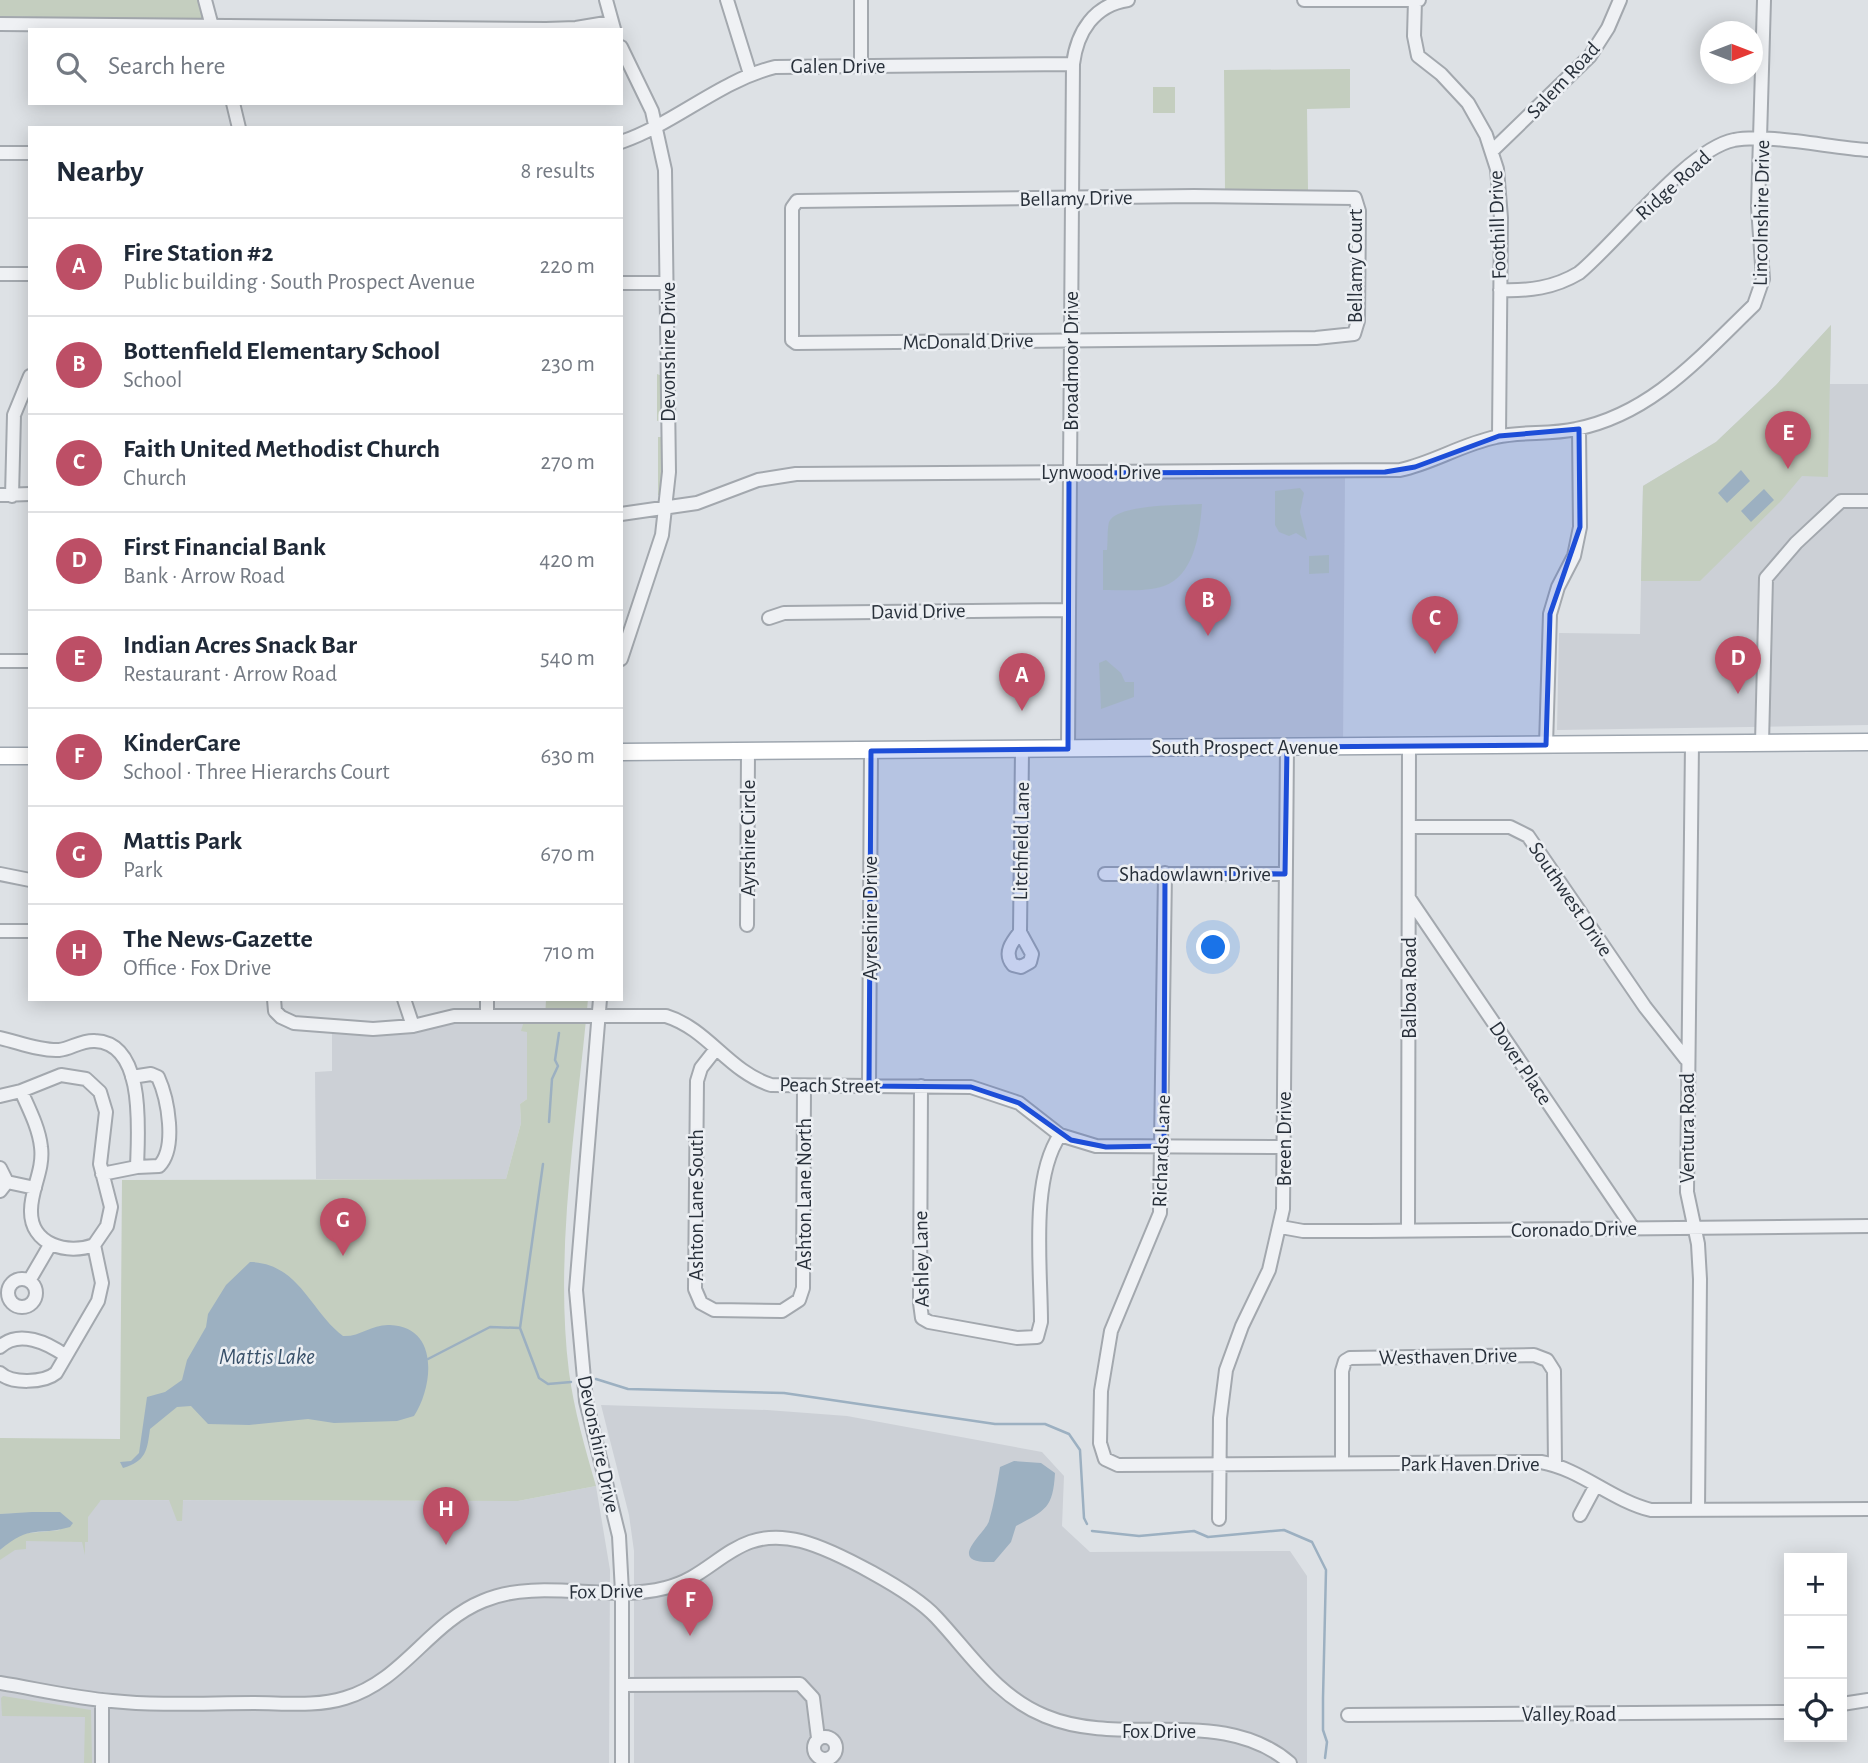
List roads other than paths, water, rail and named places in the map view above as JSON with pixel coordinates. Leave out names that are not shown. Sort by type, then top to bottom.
[{"type":"main road","name":"South Prospect Avenue","points":[[623,752],[1868,742]]},
{"type":"main road","points":[[0,756],[28,756]]},
{"type":"street","points":[[0,24],[213,28],[205,0]]},
{"type":"street","points":[[568,28],[613,26],[606,0]]},
{"type":"street","points":[[727,0],[750,74]]},
{"type":"street","points":[[861,0],[861,66]]},
{"type":"street","name":"Broadmoor Drive","points":[[1068,749],[1073,64],[1078,38],[1087,23],[1103,9],[1128,0]]},
{"type":"street","points":[[1304,0],[1416,0]]},
{"type":"street","name":"Foothill Drive","points":[[1416,0],[1414,36],[1418,56],[1441,74],[1468,103],[1492,151],[1499,183],[1499,436]]},
{"type":"street","name":"Salem Road","points":[[1492,151],[1590,56],[1608,28],[1620,0]]},
{"type":"street","name":"Lincolnshire Drive","points":[[1579,429],[1623,413],[1664,390],[1754,305],[1763,279],[1758,207],[1763,140],[1764,0]]},
{"type":"street","name":"Devonshire Drive","points":[[623,51],[643,90],[657,128],[666,184],[667,283],[667,508],[658,552],[623,653]]},
{"type":"street","name":"Galen Drive","points":[[623,141],[657,128],[750,74],[791,65],[1073,64]]},
{"type":"street","points":[[233,105],[239,126]]},
{"type":"street","name":"Ridge Road","points":[[1500,290],[1538,289],[1567,280],[1591,263],[1705,153],[1734,139],[1868,150]]},
{"type":"street","points":[[0,153],[28,153]]},
{"type":"street","name":"Bellamy Drive","points":[[792,340],[792,208],[797,201],[1355,198]]},
{"type":"street","name":"Bellamy Court","points":[[1354,334],[1358,321],[1359,211],[1355,198]]},
{"type":"street","points":[[0,274],[28,274]]},
{"type":"street","points":[[623,283],[667,283]]},
{"type":"street","name":"McDonald Drive","points":[[792,340],[796,343],[1316,338],[1354,334]]},
{"type":"street","points":[[28,381],[14,415],[6,496],[28,494]]},
{"type":"street","points":[[1546,745],[1550,614],[1574,555],[1580,527],[1579,429]]},
{"type":"street","name":"Lynwood Drive","points":[[623,514],[667,508],[719,496],[758,480],[796,474],[1385,472],[1415,467],[1462,447],[1499,436],[1579,429]]},
{"type":"street","points":[[1762,743],[1766,578],[1795,545],[1841,501],[1868,501]]},
{"type":"street","name":"David Drive","points":[[769,618],[784,613],[1068,610]]},
{"type":"street","points":[[0,661],[28,661]]},
{"type":"street","name":"Ventura Road","points":[[1692,744],[1686,1059],[1687,1192],[1698,1244],[1700,1279],[1698,1510]]},
{"type":"street","name":"Balboa Road","points":[[1408,1230],[1409,746]]},
{"type":"street","name":"Breen Drive","points":[[1219,1519],[1222,1397],[1226,1370],[1242,1326],[1269,1270],[1280,1227],[1284,1147],[1287,747]]},
{"type":"street","name":"Litchfield Lane","points":[[1020,932],[1022,750]]},
{"type":"street","name":"Ayrshire Circle","points":[[747,925],[748,751]]},
{"type":"street","name":"Ayreshire Drive","points":[[869,1086],[871,751]]},
{"type":"street","name":"Southwest Drive","points":[[1410,827],[1510,827],[1528,836],[1645,1007],[1686,1059]]},
{"type":"street","name":"Richards Lane","points":[[1105,1459],[1100,1443],[1104,1362],[1119,1307],[1160,1213],[1164,1146],[1165,873]]},
{"type":"street","points":[[0,874],[28,880]]},
{"type":"street","name":"Shadowlawn Drive","points":[[1105,874],[1285,874]]},
{"type":"street","name":"Dover Place","points":[[1409,898],[1633,1228]]},
{"type":"street","points":[[0,931],[28,931]]},
{"type":"street","name":"Peach Street","points":[[274,1001],[275,1011],[294,1023],[373,1029],[413,1026],[454,1016],[666,1016],[694,1028],[740,1071],[760,1081],[782,1087],[971,1087],[990,1091],[1019,1103],[1060,1135],[1096,1146],[1284,1147]]},
{"type":"street","points":[[405,1001],[413,1026]]},
{"type":"street","points":[[487,1001],[487,1016]]},
{"type":"street","name":"Devonshire Drive","points":[[600,1001],[576,1290],[584,1389],[619,1536],[622,1592],[622,1763]]},
{"type":"street","points":[[0,1038],[60,1050],[79,1042],[97,1040],[113,1047],[129,1062],[138,1121],[137,1167]]},
{"type":"street","name":"Ashton Lane South","points":[[716,1049],[701,1068],[697,1081],[695,1289],[698,1298],[706,1307],[723,1311],[782,1311],[799,1300]]},
{"type":"street","points":[[60,1050],[61,1075]]},
{"type":"street","points":[[102,1174],[159,1166],[167,1154],[168,1119],[158,1077],[151,1074],[132,1077]]},
{"type":"street","points":[[0,1096],[21,1091],[61,1075],[86,1079],[93,1083],[105,1101],[100,1147],[102,1174],[111,1207],[110,1219],[94,1245],[102,1283],[98,1301],[66,1356],[48,1380],[5,1378],[0,1373]]},
{"type":"street","name":"Ashton Lane North","points":[[799,1300],[803,1288],[804,1087]]},
{"type":"street","name":"Ashley Lane","points":[[921,1087],[920,1303],[922,1318],[929,1322],[1017,1338],[1037,1337],[1041,1322],[1043,1177],[1052,1147],[1060,1135]]},
{"type":"street","points":[[21,1091],[41,1145],[32,1220],[50,1245],[80,1248],[94,1245]]},
{"type":"street","points":[[0,1168],[3,1187],[35,1188]]},
{"type":"street","name":"Coronado Drive","points":[[1280,1227],[1303,1231],[1868,1226]]},
{"type":"street","points":[[29,1281],[50,1245]]},
{"type":"street","points":[[0,1347],[6,1341],[16,1339],[45,1341],[66,1356]]},
{"type":"street","name":"Westhaven Drive","points":[[1342,1463],[1342,1371],[1345,1361],[1350,1358],[1534,1355],[1547,1360],[1554,1371],[1555,1465]]},
{"type":"street","name":"Park Haven Drive","points":[[1105,1459],[1118,1465],[1555,1465],[1618,1500],[1642,1508],[1868,1509]]},
{"type":"street","points":[[1580,1515],[1595,1487]]},
{"type":"street","name":"Fox Drive","points":[[0,1683],[103,1700],[328,1703],[379,1684],[454,1618],[481,1601],[512,1593],[622,1592],[675,1586],[736,1546],[765,1539],[802,1541],[824,1549],[910,1595],[935,1615],[990,1679],[1039,1714],[1101,1730],[1221,1731],[1249,1738],[1276,1751],[1290,1763]]},
{"type":"street","points":[[622,1685],[800,1684],[814,1698],[818,1738]]},
{"type":"street","points":[[102,1763],[103,1700]]},
{"type":"street","points":[[1847,1703],[1868,1700]]},
{"type":"street","name":"Valley Road","points":[[1348,1715],[1784,1712]]},
{"type":"water","points":[[1741,470],[1750,481],[1727,503],[1718,493]]},
{"type":"water","points":[[1764,489],[1774,500],[1751,522],[1741,511]]},
{"type":"water","name":"Mattis Lake","points":[[250,1262],[267,1264],[281,1270],[343,1336],[390,1325],[406,1328],[418,1336],[425,1347],[428,1375],[414,1416],[397,1421],[334,1423],[308,1419],[249,1425],[208,1424],[191,1406],[177,1407],[150,1429],[146,1449],[141,1458],[123,1468],[120,1462],[131,1461],[139,1453],[147,1397],[165,1392],[182,1380],[187,1360],[206,1327],[208,1314],[226,1285]]},
{"type":"water","points":[[1014,1461],[1041,1463],[1055,1473],[1050,1501],[1041,1511],[1016,1526],[1011,1542],[994,1562],[971,1558],[971,1547],[989,1521],[1000,1467]]},
{"type":"water","points":[[60,1512],[73,1523],[70,1527],[59,1530],[27,1533],[0,1550],[0,1514]]},
{"type":"waterway","points":[[549,1122],[552,1079],[558,1066],[555,1060],[559,1033]]},
{"type":"waterway","points":[[543,1164],[520,1328],[539,1378],[548,1384],[571,1382]]},
{"type":"waterway","points":[[428,1359],[490,1327],[520,1328]]},
{"type":"waterway","points":[[596,1379],[628,1389],[784,1393],[995,1424],[1045,1424],[1069,1434],[1080,1450],[1084,1518],[1087,1524]]},
{"type":"waterway","points":[[1092,1531],[1139,1536],[1194,1531],[1208,1537],[1284,1530],[1312,1542],[1326,1570],[1323,1698],[1323,1730],[1327,1742],[1325,1758]]},
{"type":"place","name":"Indian Acres Snack Bar","points":[[1788,469]]},
{"type":"place","name":"Bottenfield Elementary School","points":[[1208,636]]},
{"type":"place","name":"Faith United Methodist Church","points":[[1435,654]]},
{"type":"place","name":"First Financial Bank","points":[[1738,694]]},
{"type":"place","name":"Fire Station #2","points":[[1022,711]]},
{"type":"place","name":"Mattis Park","points":[[343,1256]]},
{"type":"place","name":"The News-Gazette","points":[[446,1545]]},
{"type":"place","name":"KinderCare","points":[[690,1636]]}]
